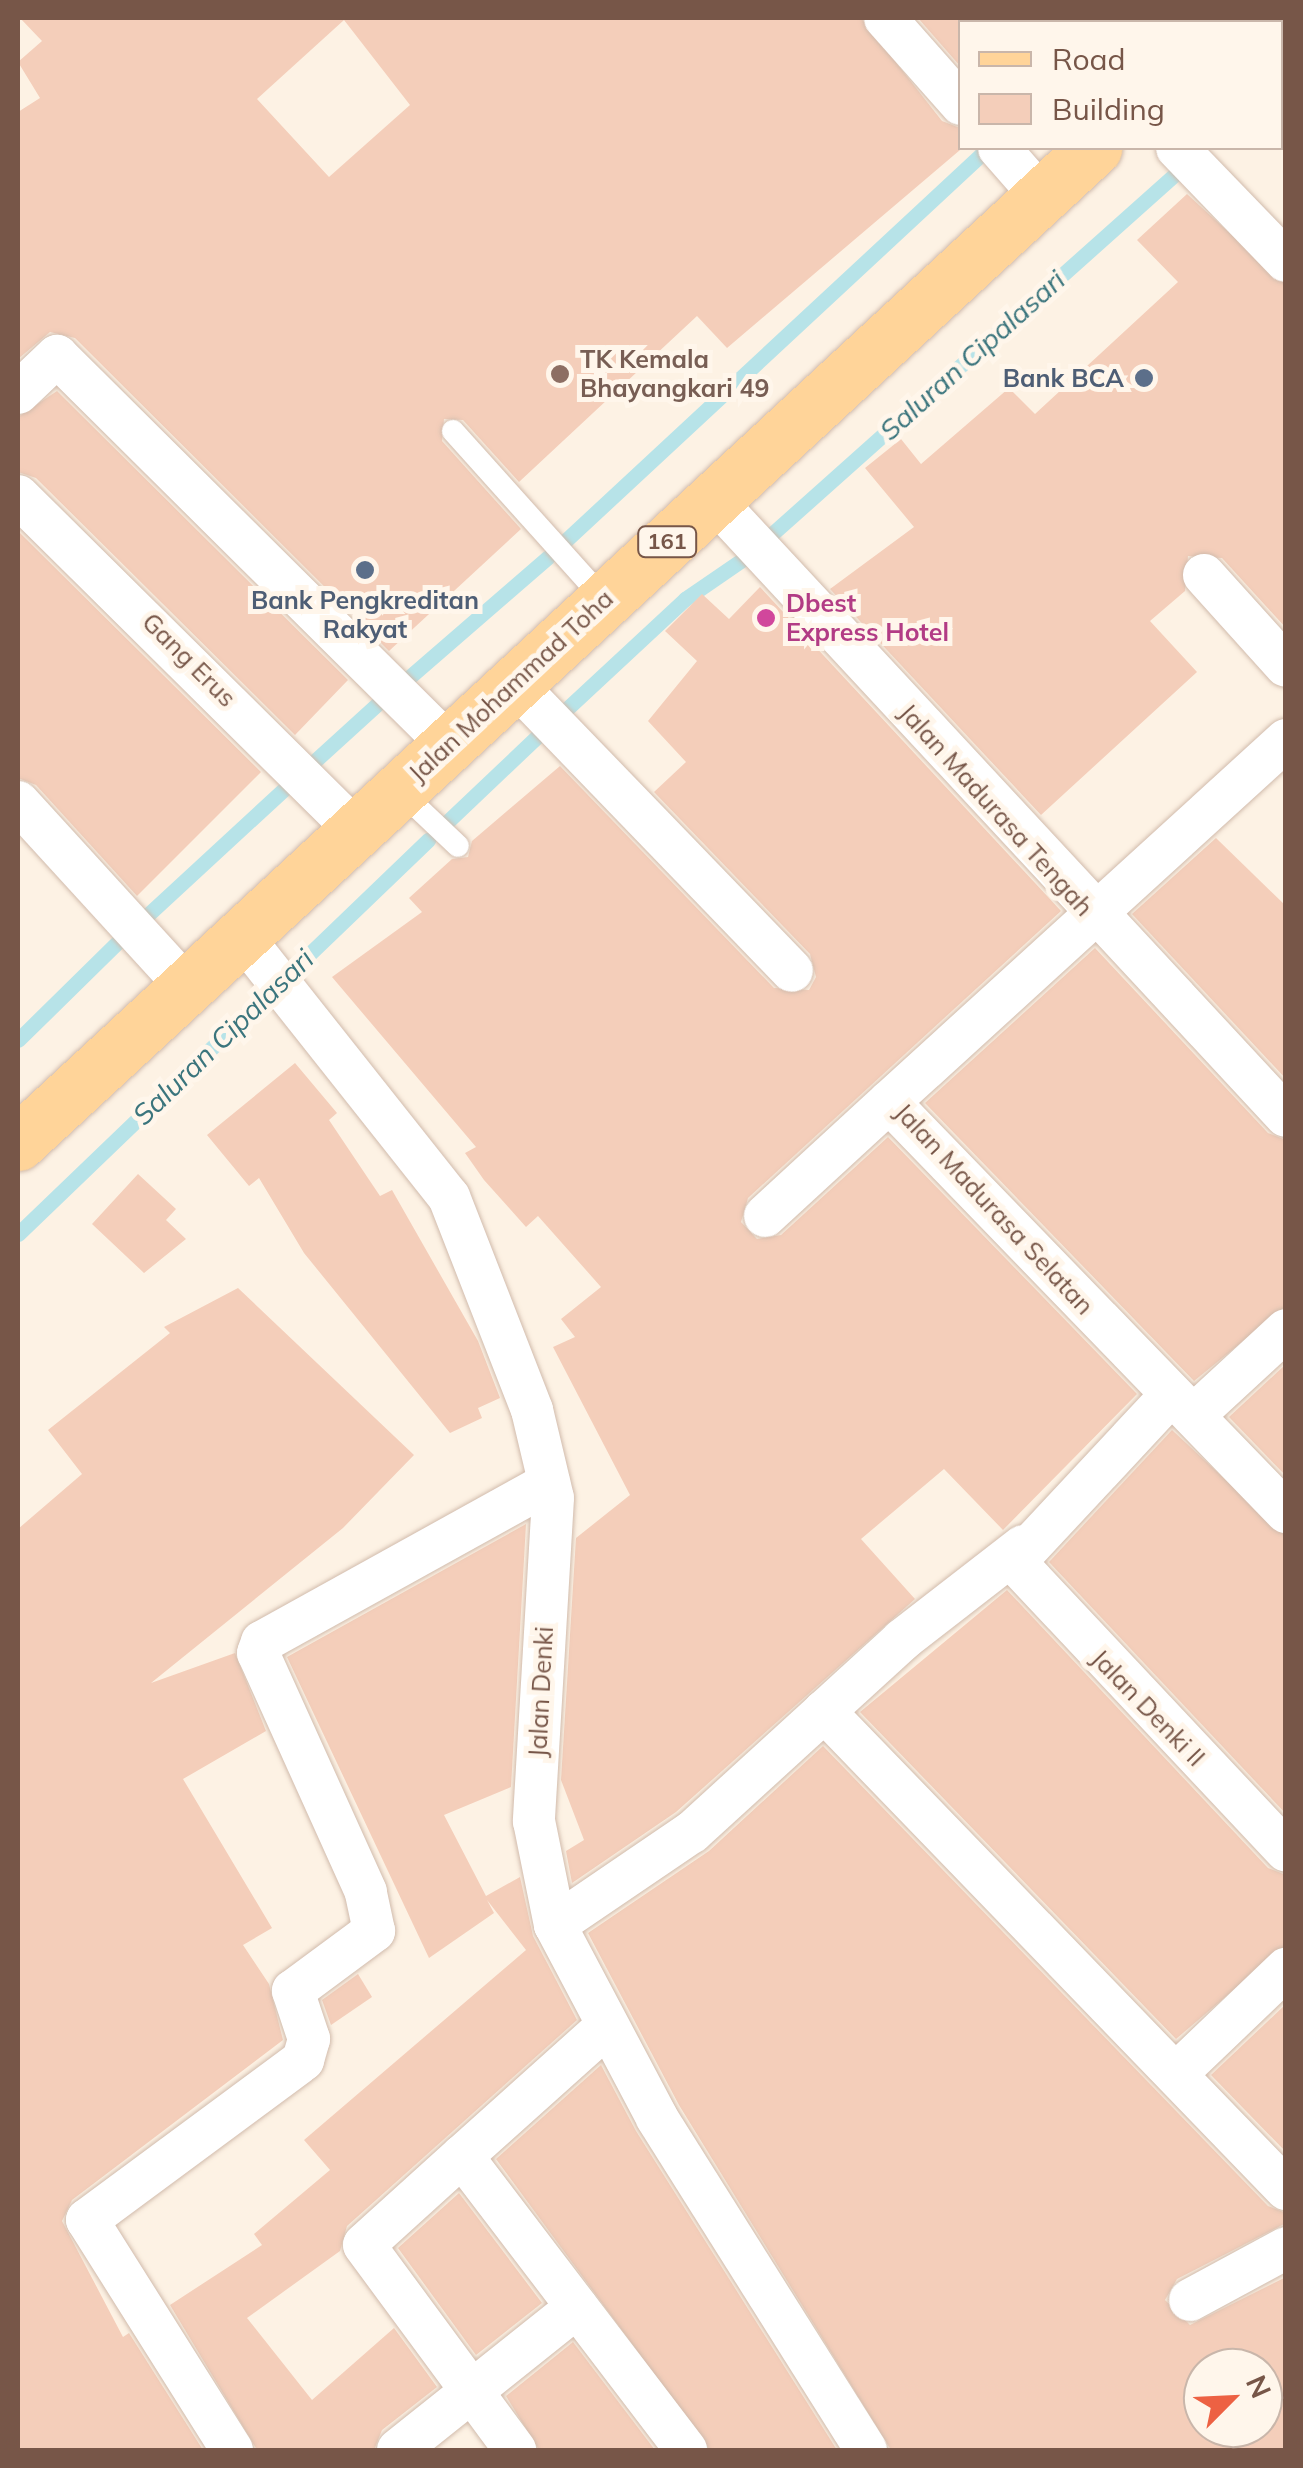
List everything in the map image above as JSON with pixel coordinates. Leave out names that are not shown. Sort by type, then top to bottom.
[{"type":"main road","name":"Jalan Mohammad Toha","points":[[23,1128],[242,936],[1092,150]]},
{"type":"street","points":[[884,18],[958,102]]},
{"type":"street","points":[[1001,150],[1041,196]]},
{"type":"street","points":[[1179,150],[1286,261]]},
{"type":"street","points":[[18,393],[57,356],[448,744]]},
{"type":"street","name":"Gang Erus","points":[[18,496],[356,830]]},
{"type":"street","name":"Jalan Madurasa Tengah","points":[[713,499],[1091,915],[1286,1116]]},
{"type":"street","points":[[1204,575],[1286,666]]},
{"type":"street","points":[[514,683],[792,971]]},
{"type":"street","name":"Jalan Madurasa Selatan","points":[[1286,740],[889,1102],[1286,1512]]},
{"type":"street","points":[[18,802],[186,986]]},
{"type":"street","name":"Jalan Denki","points":[[242,936],[286,986],[449,1197],[532,1410],[549,1483],[534,1822],[554,1925],[606,2026],[866,2450]]},
{"type":"street","points":[[765,1216],[889,1102]]},
{"type":"street","points":[[554,1925],[692,1832],[824,1711],[1019,1554],[1182,1405],[1286,1330]]},
{"type":"street","points":[[232,2450],[87,2220],[302,2060],[309,2039],[294,1991],[374,1932],[366,1892],[258,1653],[276,1626],[549,1483]]},
{"type":"street","name":"Jalan Denki II","points":[[1019,1554],[1286,1851]]},
{"type":"street","points":[[824,1711],[1286,2189]]},
{"type":"street","points":[[1176,2073],[1286,1969]]},
{"type":"street","points":[[515,2450],[364,2241],[606,2026]]},
{"type":"street","points":[[462,2156],[686,2450]]},
{"type":"street","points":[[1190,2300],[1286,2248]]},
{"type":"street","points":[[398,2450],[577,2307]]},
{"type":"lane","points":[[453,430],[604,600]]},
{"type":"lane","points":[[399,790],[458,846]]},
{"type":"building","points":[[20,18],[861,18],[942,121],[958,127],[960,150],[727,348],[697,316],[519,482],[463,420],[444,419],[442,441],[521,529],[389,651],[75,338],[50,332],[18,359],[18,112],[40,98],[18,62],[42,41]],"holes":[[[344,20],[410,105],[329,177],[257,99]]]},
{"type":"building","points":[[918,18],[960,18],[958,64]]},
{"type":"building","points":[[1187,194],[1286,285],[1286,628],[1222,558],[1188,556],[1185,591],[1150,621],[1197,672],[1041,815],[830,589],[914,527],[865,468],[901,439],[921,464],[1009,388],[1035,414],[1178,282],[1137,240]]},
{"type":"building","points":[[57,391],[348,680],[295,735],[36,478],[18,472],[18,417]]},
{"type":"building","points":[[18,531],[261,772],[137,896],[36,785],[18,778]]},
{"type":"building","points":[[760,587],[1061,911],[748,1198],[741,1222],[757,1239],[781,1235],[888,1137],[1137,1394],[1003,1530],[944,1469],[861,1539],[915,1599],[676,1812],[572,1883],[566,1851],[584,1840],[561,1780],[576,1538],[630,1495],[553,1347],[575,1337],[561,1319],[601,1287],[538,1216],[526,1227],[484,1180],[465,1153],[476,1147],[332,977],[422,912],[409,898],[452,859],[468,857],[472,841],[560,766],[774,988],[809,990],[816,977],[810,954],[654,792],[686,762],[648,721],[697,661],[665,631],[702,594],[729,619]]},
{"type":"building","points":[[1216,838],[1286,906],[1286,1079],[1132,914]]},
{"type":"building","points":[[1095,948],[1268,1133],[1286,1140],[1286,1306],[1194,1381],[925,1103]]},
{"type":"building","points":[[295,1063],[337,1113],[329,1120],[380,1196],[392,1190],[478,1341],[500,1398],[478,1408],[482,1418],[450,1433],[304,1253],[259,1178],[249,1186],[207,1135]]},
{"type":"building","points":[[138,1174],[176,1209],[166,1220],[186,1239],[144,1273],[92,1224]]},
{"type":"building","points":[[238,1288],[414,1455],[343,1528],[151,1683],[235,1653],[266,1731],[183,1779],[272,1928],[243,1945],[269,1984],[283,2040],[72,2200],[62,2221],[123,2337],[129,2333],[203,2450],[18,2450],[18,1529],[82,1474],[48,1430],[170,1333],[164,1327]]},
{"type":"building","points":[[1286,1364],[1286,1476],[1229,1417]]},
{"type":"building","points":[[1172,1430],[1286,1536],[1286,1814],[1049,1562]]},
{"type":"building","points":[[526,1524],[511,1787],[444,1815],[486,1896],[520,1877],[533,1936],[577,2020],[347,2226],[340,2251],[247,2318],[312,2400],[394,2328],[437,2387],[382,2430],[374,2450],[257,2450],[170,2305],[262,2245],[254,2234],[330,2170],[304,2140],[526,1950],[487,1900],[494,1913],[429,1958],[287,1657]]},
{"type":"building","points":[[1007,1590],[1268,1868],[1286,1875],[1286,1945],[1176,2039],[860,1712]]},
{"type":"building","points":[[823,1746],[1268,2206],[1286,2213],[1286,2223],[1177,2279],[1165,2300],[1190,2325],[1286,2277],[1286,2450],[891,2450],[679,2105],[588,1933],[709,1851]]},
{"type":"building","points":[[358,1974],[372,1997],[331,2025],[322,2000]]},
{"type":"building","points":[[1286,2004],[1286,2152],[1211,2075]]},
{"type":"building","points":[[601,2065],[636,2131],[837,2450],[710,2450],[496,2159]]},
{"type":"building","points":[[459,2193],[542,2303],[476,2355],[398,2248]]},
{"type":"building","points":[[573,2342],[655,2450],[539,2450],[506,2396]]},
{"type":"waterway","points":[[564,542],[986,150]]},
{"type":"waterway","name":"Saluran Cipalasari","points":[[763,542],[1182,168]]},
{"type":"waterway","name":"Saluran Cipalasari","points":[[557,718],[685,599],[749,555]]},
{"type":"waterway","points":[[398,687],[548,557]]},
{"type":"waterway","points":[[307,768],[386,696]]},
{"type":"waterway","name":"Saluran Cipalasari","points":[[446,823],[546,728]]},
{"type":"waterway","points":[[140,922],[295,779]]},
{"type":"waterway","name":"Saluran Cipalasari","points":[[18,1234],[428,840]]},
{"type":"waterway","points":[[18,1040],[126,934]]},
{"type":"place","name":"TK Kemala Bhayangkari 49","points":[[560,374]]},
{"type":"place","name":"Bank BCA","points":[[1144,378]]},
{"type":"place","name":"Bank Pengkreditan Rakyat","points":[[365,570]]},
{"type":"place","name":"Dbest Express Hotel","points":[[766,618]]}]
